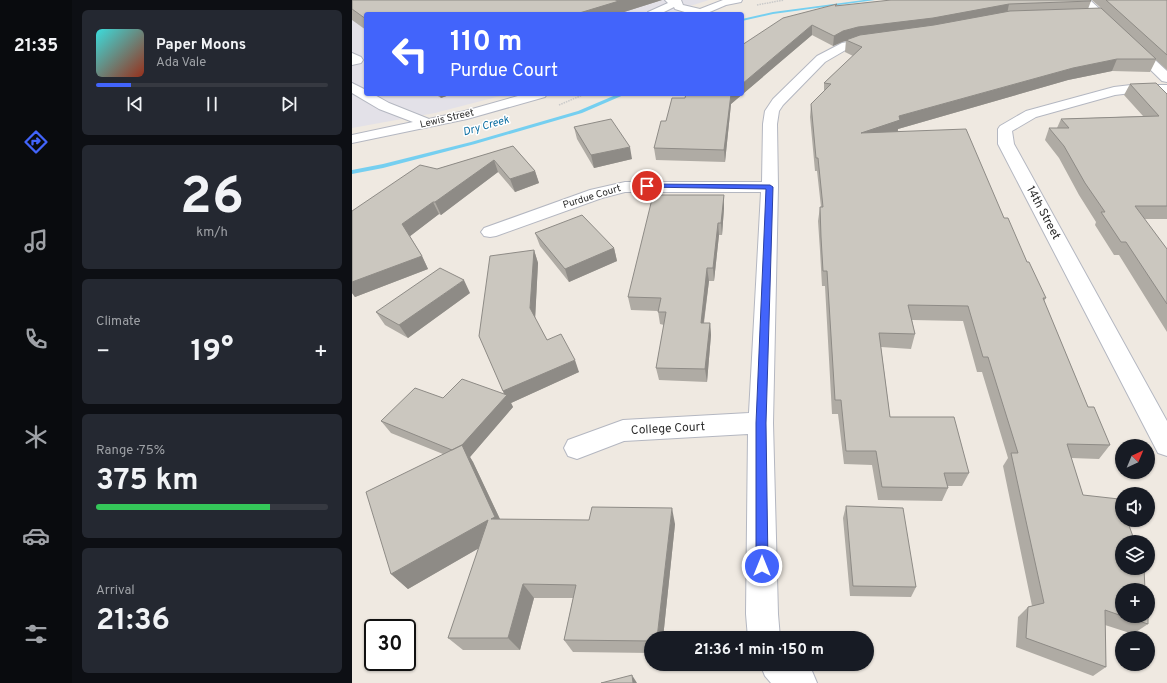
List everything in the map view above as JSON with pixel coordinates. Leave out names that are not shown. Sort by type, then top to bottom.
[{"type":"street","points":[[655,12],[674,1],[679,7],[695,12]]},
{"type":"street","points":[[701,12],[730,1]]},
{"type":"street","points":[[1081,8],[1100,15],[1167,78]]},
{"type":"street","points":[[764,631],[761,423],[770,187],[770,124],[772,111],[778,102],[821,59],[846,45],[891,38]]},
{"type":"street","points":[[352,56],[357,60],[352,61]]},
{"type":"street","points":[[352,87],[364,94]]},
{"type":"street","name":"14th Street","points":[[1167,89],[1131,89],[1114,91],[1031,114],[1005,129],[1006,144],[1167,445]]},
{"type":"street","points":[[367,96],[384,106],[428,123]]},
{"type":"street","name":"Lewis Street","points":[[352,139],[467,115],[533,96]]},
{"type":"street","name":"Purdue Court","points":[[490,232],[596,194],[625,187],[770,187]]},
{"type":"street","name":"College Court","points":[[577,448],[623,431],[761,423]]},
{"type":"street","points":[[783,671],[790,679],[800,683]]},
{"type":"shaded area","points":[[352,0],[709,0],[687,7],[678,12],[364,12],[364,96],[500,96],[435,113],[352,128]]},
{"type":"building","points":[[352,0],[619,1],[583,12],[364,12],[364,18],[352,9]]},
{"type":"building","points":[[891,0],[1091,1],[1009,4],[933,18],[858,27],[843,31],[834,36],[812,25],[744,82],[744,44],[783,18],[837,4],[835,6]]},
{"type":"building","points":[[1106,0],[1167,0],[1167,55]]},
{"type":"building","points":[[1101,8],[1156,59],[1117,59],[1073,68],[899,116],[900,120],[861,133],[966,129],[1004,218],[1008,218],[1027,262],[1029,262],[1046,298],[1043,298],[1088,407],[1094,407],[1110,445],[1067,444],[1083,495],[1115,499],[1115,527],[1130,527],[1132,535],[1115,535],[1115,575],[1144,575],[1145,583],[1115,583],[1115,614],[1105,610],[1106,667],[1026,638],[1028,607],[1044,603],[1011,453],[1018,453],[988,357],[983,357],[968,306],[908,305],[915,334],[879,333],[890,417],[954,417],[969,473],[944,473],[948,488],[882,487],[876,451],[846,451],[841,400],[835,400],[827,271],[823,271],[820,207],[823,207],[818,158],[816,158],[811,104],[831,84],[824,83],[862,47],[846,40],[860,35],[934,25],[1010,11]]},
{"type":"building","points":[[1156,83],[1167,94],[1167,206],[1135,206],[1167,249],[1167,304],[1126,242],[1121,242],[1101,212],[1105,212],[1085,183],[1064,146],[1049,128],[1069,128],[1061,119],[1159,116],[1130,84]]},
{"type":"building","points":[[686,96],[731,96],[724,150],[654,148],[661,121],[666,121],[672,98],[685,98]]},
{"type":"building","points":[[611,119],[630,147],[591,155],[574,127]]},
{"type":"building","points":[[513,146],[535,171],[510,179],[494,160],[402,224],[422,256],[352,282],[352,211],[420,165],[437,169]]},
{"type":"building","points":[[653,195],[724,195],[721,223],[718,223],[713,268],[707,268],[701,323],[710,323],[705,369],[656,368],[666,312],[658,312],[661,298],[628,297]]},
{"type":"building","points":[[582,215],[614,248],[565,269],[535,233]]},
{"type":"building","points":[[534,250],[530,308],[547,340],[561,334],[575,360],[503,391],[479,336],[490,256]]},
{"type":"building","points":[[440,268],[464,280],[399,325],[376,312]]},
{"type":"building","points":[[462,379],[507,395],[462,445],[452,450],[381,421],[415,388],[443,398]]},
{"type":"building","points":[[462,445],[495,517],[491,519],[589,520],[592,507],[672,508],[658,631],[644,631],[644,641],[564,640],[576,585],[523,584],[508,638],[448,638],[488,520],[391,574],[366,492]]},
{"type":"building","points":[[846,506],[903,508],[916,587],[853,586]]},
{"type":"building","points":[[632,675],[633,683],[601,683]]},
{"type":"waterway","name":"Dry Creek","points":[[744,20],[773,13],[873,0]]},
{"type":"waterway","name":"Dry Creek","points":[[352,172],[383,166],[473,143],[580,112],[618,96]]},
{"type":"route","points":[[647,186],[770,187],[761,423],[762,566]]}]
